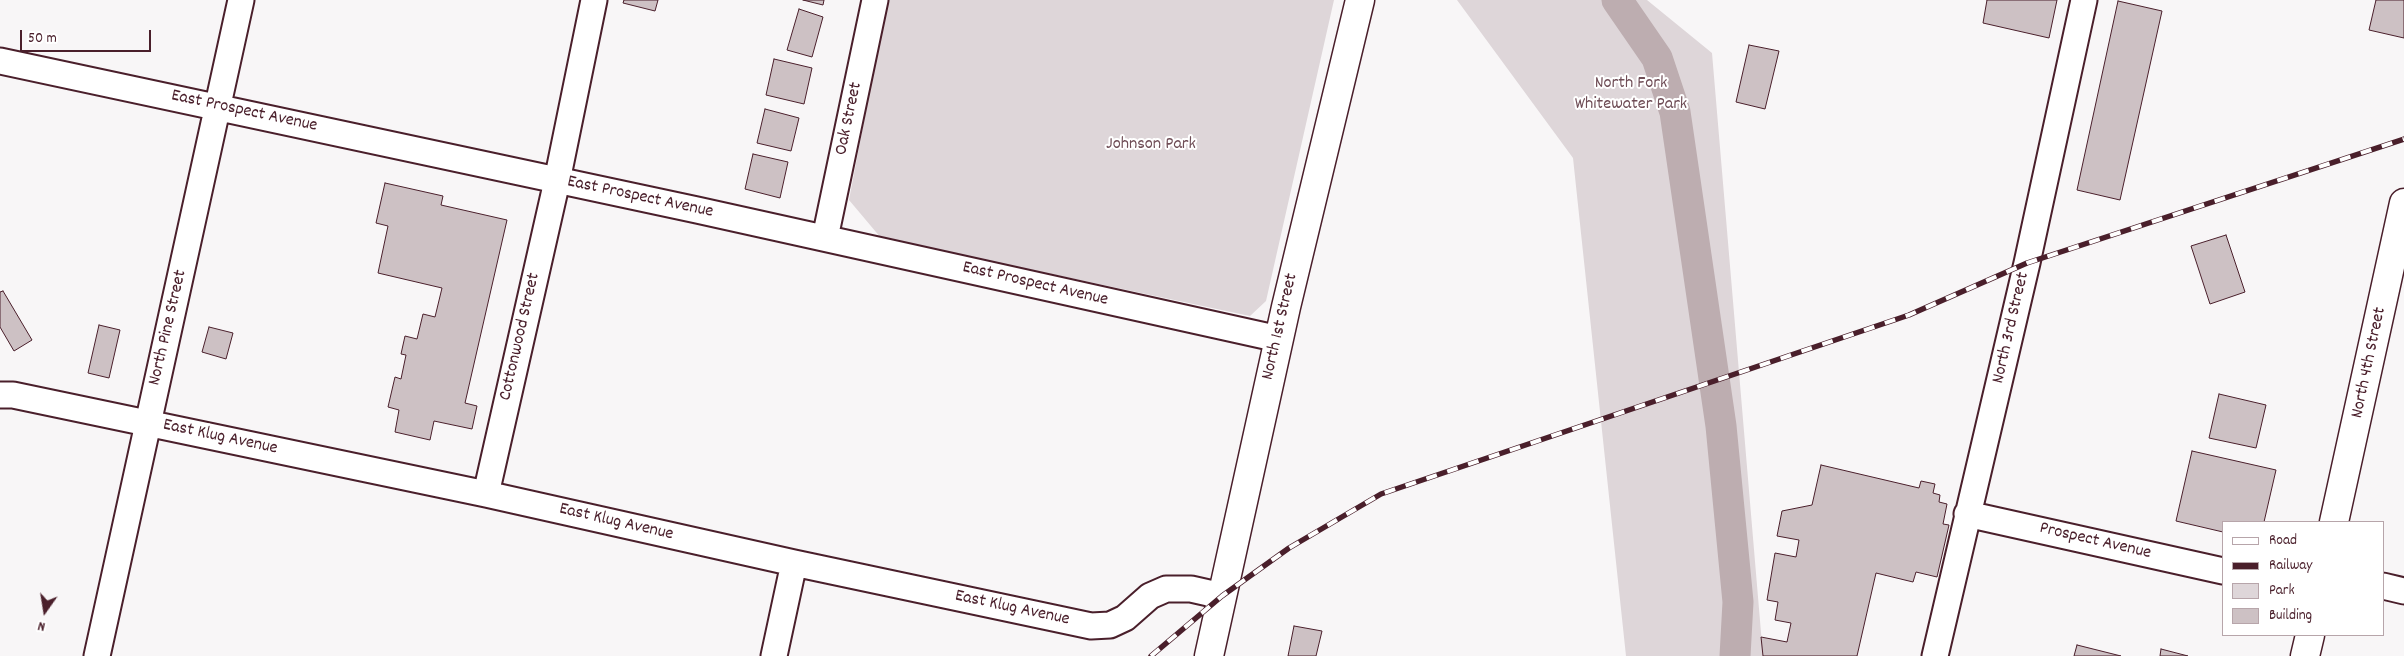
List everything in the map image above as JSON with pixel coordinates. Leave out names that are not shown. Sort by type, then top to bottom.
[{"type":"main road","name":"North 1st Street","points":[[1209,656],[1279,339],[1360,0]]},
{"type":"main road","name":"North 4th Street","points":[[2334,521],[2404,203]]},
{"type":"main road","points":[[2305,656],[2310,636]]},
{"type":"street","name":"North Pine Street","points":[[97,656],[241,0]]},
{"type":"street","name":"Cottonwood Street","points":[[486,494],[557,181],[594,0]]},
{"type":"street","name":"Oak Street","points":[[826,238],[875,0]]},
{"type":"street","name":"North 3rd Street","points":[[1934,656],[2027,263],[2084,0]]},
{"type":"street","name":"East Prospect Avenue","points":[[0,61],[826,238],[1279,339]]},
{"type":"street","name":"East Klug Avenue","points":[[0,395],[13,395],[148,422],[1091,626],[1110,625],[1125,618],[1150,596],[1166,589],[1191,589],[1222,596]]},
{"type":"street","name":"Prospect Avenue","points":[[1967,514],[2222,571]]},
{"type":"street","points":[[774,656],[794,563]]},
{"type":"street","points":[[2384,586],[2404,591]]},
{"type":"green space","name":"Johnson Park","points":[[887,0],[1334,0],[1266,301],[1250,316],[881,238],[849,200]]},
{"type":"green space","name":"North Fork Whitewater Park","points":[[1457,0],[1647,0],[1712,53],[1763,656],[1626,656],[1573,158]]},
{"type":"building","points":[[624,0],[658,0],[655,11],[623,3]]},
{"type":"building","points":[[803,0],[824,0],[823,5]]},
{"type":"building","points":[[1987,0],[2057,0],[2049,38],[1983,23]]},
{"type":"building","points":[[2376,0],[2404,0],[2404,38],[2369,30]]},
{"type":"building","points":[[2118,1],[2162,11],[2120,200],[2077,190]]},
{"type":"building","points":[[799,9],[823,17],[812,57],[787,50]]},
{"type":"building","points":[[1749,45],[1779,51],[1765,109],[1736,102]]},
{"type":"building","points":[[774,59],[812,68],[804,104],[766,95]]},
{"type":"building","points":[[765,109],[799,118],[791,151],[757,143]]},
{"type":"building","points":[[753,154],[788,162],[780,198],[745,189]]},
{"type":"building","points":[[385,183],[443,196],[441,205],[507,220],[465,403],[477,406],[472,429],[434,421],[430,440],[395,432],[399,410],[388,407],[395,377],[401,379],[406,355],[401,354],[405,336],[417,339],[423,314],[435,317],[442,288],[378,273],[388,226],[376,223]]},
{"type":"building","points":[[2226,235],[2245,292],[2210,304],[2191,246]]},
{"type":"building","points":[[3,291],[32,340],[14,351],[0,327],[0,292]]},
{"type":"building","points":[[99,325],[120,330],[109,378],[88,373]]},
{"type":"building","points":[[209,327],[233,333],[226,359],[202,352]]},
{"type":"building","points":[[2219,394],[2266,405],[2256,448],[2209,438]]},
{"type":"building","points":[[2192,451],[2276,470],[2264,521],[2222,521],[2222,532],[2176,521]]},
{"type":"building","points":[[1821,465],[1919,488],[1921,481],[1935,484],[1933,493],[1940,495],[1939,502],[1947,504],[1943,524],[1949,525],[1937,577],[1916,572],[1913,582],[1876,573],[1857,656],[1763,656],[1761,637],[1787,642],[1791,623],[1775,620],[1778,602],[1767,600],[1775,553],[1796,557],[1799,540],[1777,536],[1782,511],[1812,505]]},
{"type":"building","points":[[1294,626],[1322,631],[1316,656],[1288,656]]},
{"type":"building","points":[[2077,645],[2121,656],[2074,656]]},
{"type":"building","points":[[2161,649],[2188,656],[2160,656]]},
{"type":"waterway","points":[[1617,0],[1657,58],[1675,112],[1721,426],[1738,602],[1735,656]]},
{"type":"railway","points":[[1151,656],[1222,596],[1289,548],[1381,494],[1909,315],[2027,263],[2404,139]]}]
